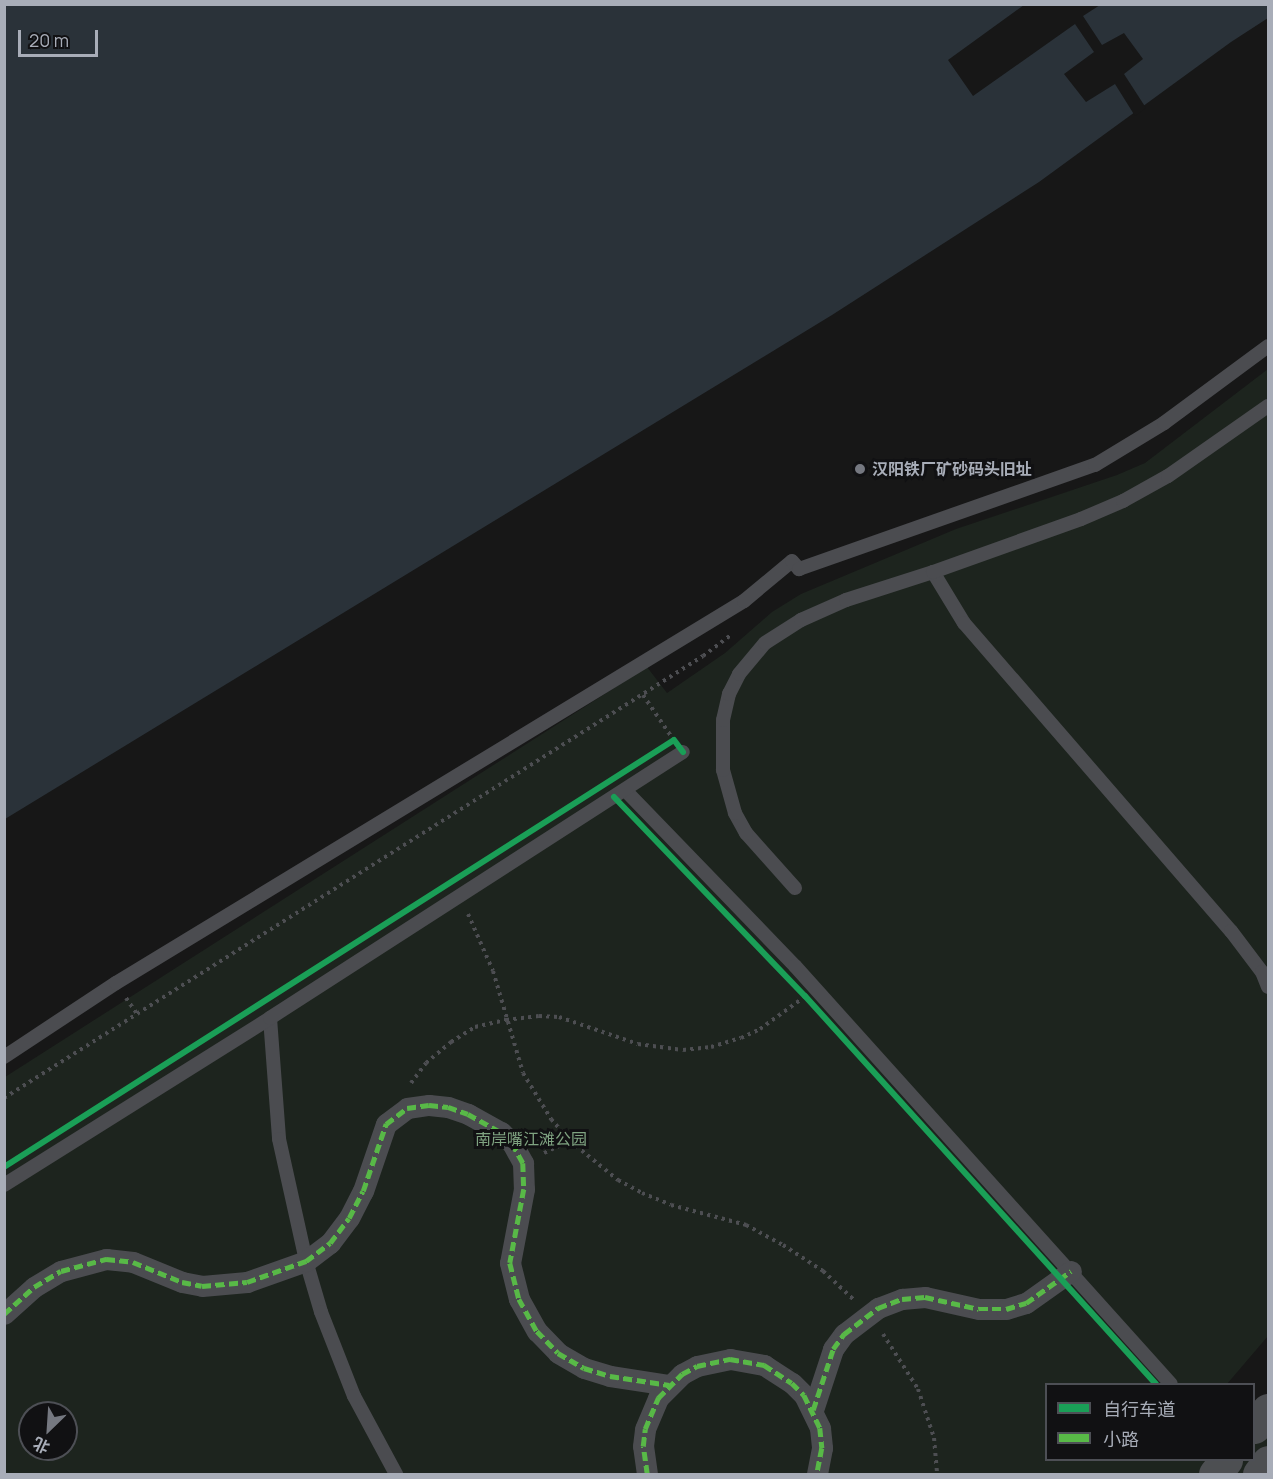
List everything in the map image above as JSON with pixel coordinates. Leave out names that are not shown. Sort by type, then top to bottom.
[{"type":"main road","points":[[1255,1426],[1269,1410]]},
{"type":"main road","points":[[1215,1474],[1251,1465]]},
{"type":"street","points":[[4,1314],[34,1287],[61,1271],[106,1259],[133,1262],[182,1282],[202,1286],[247,1282],[306,1261],[330,1243],[349,1218],[363,1191],[380,1134],[386,1124],[402,1111],[429,1104],[448,1107],[468,1114],[501,1132],[519,1153],[525,1180],[510,1252],[511,1274],[523,1307],[547,1343],[571,1361],[598,1373],[669,1385]]},
{"type":"street","points":[[813,1410],[833,1349],[844,1334],[868,1315],[890,1303],[914,1297],[942,1299],[979,1308],[1006,1309],[1026,1303],[1071,1271]]},
{"type":"street","points":[[647,1474],[643,1446],[645,1429],[658,1398],[669,1385],[697,1366],[713,1361],[747,1360],[764,1365],[786,1377],[804,1395],[813,1410],[819,1428],[822,1448],[817,1474]]},
{"type":"lane","points":[[4,1057],[116,983],[744,601],[792,561],[799,569],[1095,465],[1164,423],[1269,346]]},
{"type":"lane","points":[[795,888],[746,833],[727,791],[722,743],[723,720],[729,694],[752,657],[765,643],[782,631],[846,600],[933,572],[1081,519],[1123,501],[1168,476],[1269,406]]},
{"type":"lane","points":[[933,572],[964,623],[1230,931],[1262,972],[1269,987]]},
{"type":"lane","points":[[4,1185],[270,1018],[682,752]]},
{"type":"lane","points":[[625,790],[795,966],[1170,1383]]},
{"type":"lane","points":[[270,1018],[279,1139],[291,1204],[306,1261],[321,1312],[354,1396],[396,1474]]},
{"type":"lane","points":[[1251,1465],[1267,1474]]},
{"type":"path","points":[[4,1098],[643,695],[721,645],[736,630]]},
{"type":"path","points":[[643,695],[674,740],[664,746]]},
{"type":"path","points":[[456,896],[478,933],[487,954],[523,1073],[538,1099],[570,1141],[618,1180],[642,1193],[670,1204],[746,1225],[783,1245],[829,1277],[868,1315],[900,1357],[918,1389],[934,1438],[937,1474]]},
{"type":"path","points":[[402,1111],[403,1098],[412,1079],[426,1063],[451,1042],[475,1027],[538,1016],[559,1017],[638,1044],[683,1050],[711,1047],[741,1038],[770,1023],[805,996],[797,987]]},
{"type":"green space","name":"南岸嘴江滩公园","points":[[1268,369],[1268,1336],[1228,1383],[1045,1383],[1045,1461],[1255,1461],[1255,1419],[1268,1430],[1268,1474],[5,1474],[5,1077],[647,667],[667,693],[725,653],[772,612],[801,594],[956,529],[1117,475],[1145,463]]},
{"type":"shaded area","points":[[5,5],[1268,5],[1268,18],[1231,42],[1039,182],[832,315],[5,819]]},
{"type":"pier","points":[[1024,5],[1100,5],[1083,16],[1102,45],[1124,33],[1143,59],[1124,74],[1146,108],[1135,116],[1115,84],[1086,102],[1064,74],[1094,52],[1075,24],[973,96],[948,60]]},
{"type":"marked path","points":[[4,1314],[34,1287],[61,1271],[106,1259],[133,1262],[182,1282],[202,1286],[247,1282],[306,1261],[330,1243],[349,1218],[363,1191],[386,1124],[407,1108],[429,1105],[448,1107],[468,1114],[501,1132],[512,1143],[523,1163],[524,1189],[510,1263],[519,1299],[537,1331],[558,1353],[584,1368],[610,1376],[669,1385]]},
{"type":"marked path","points":[[813,1410],[833,1349],[844,1334],[878,1308],[902,1299],[925,1297],[979,1309],[1006,1309],[1026,1303],[1071,1271]]},
{"type":"marked path","points":[[647,1474],[643,1446],[645,1429],[658,1398],[682,1374],[697,1366],[730,1359],[764,1365],[792,1383],[804,1395],[820,1428],[822,1448],[817,1474]]},
{"type":"cycle path","points":[[4,1167],[674,740],[683,752]]},
{"type":"cycle path","points":[[614,797],[805,996],[1155,1383]]},
{"type":"place","name":"汉阳铁厂矿砂码头旧址","points":[[860,469]]}]
